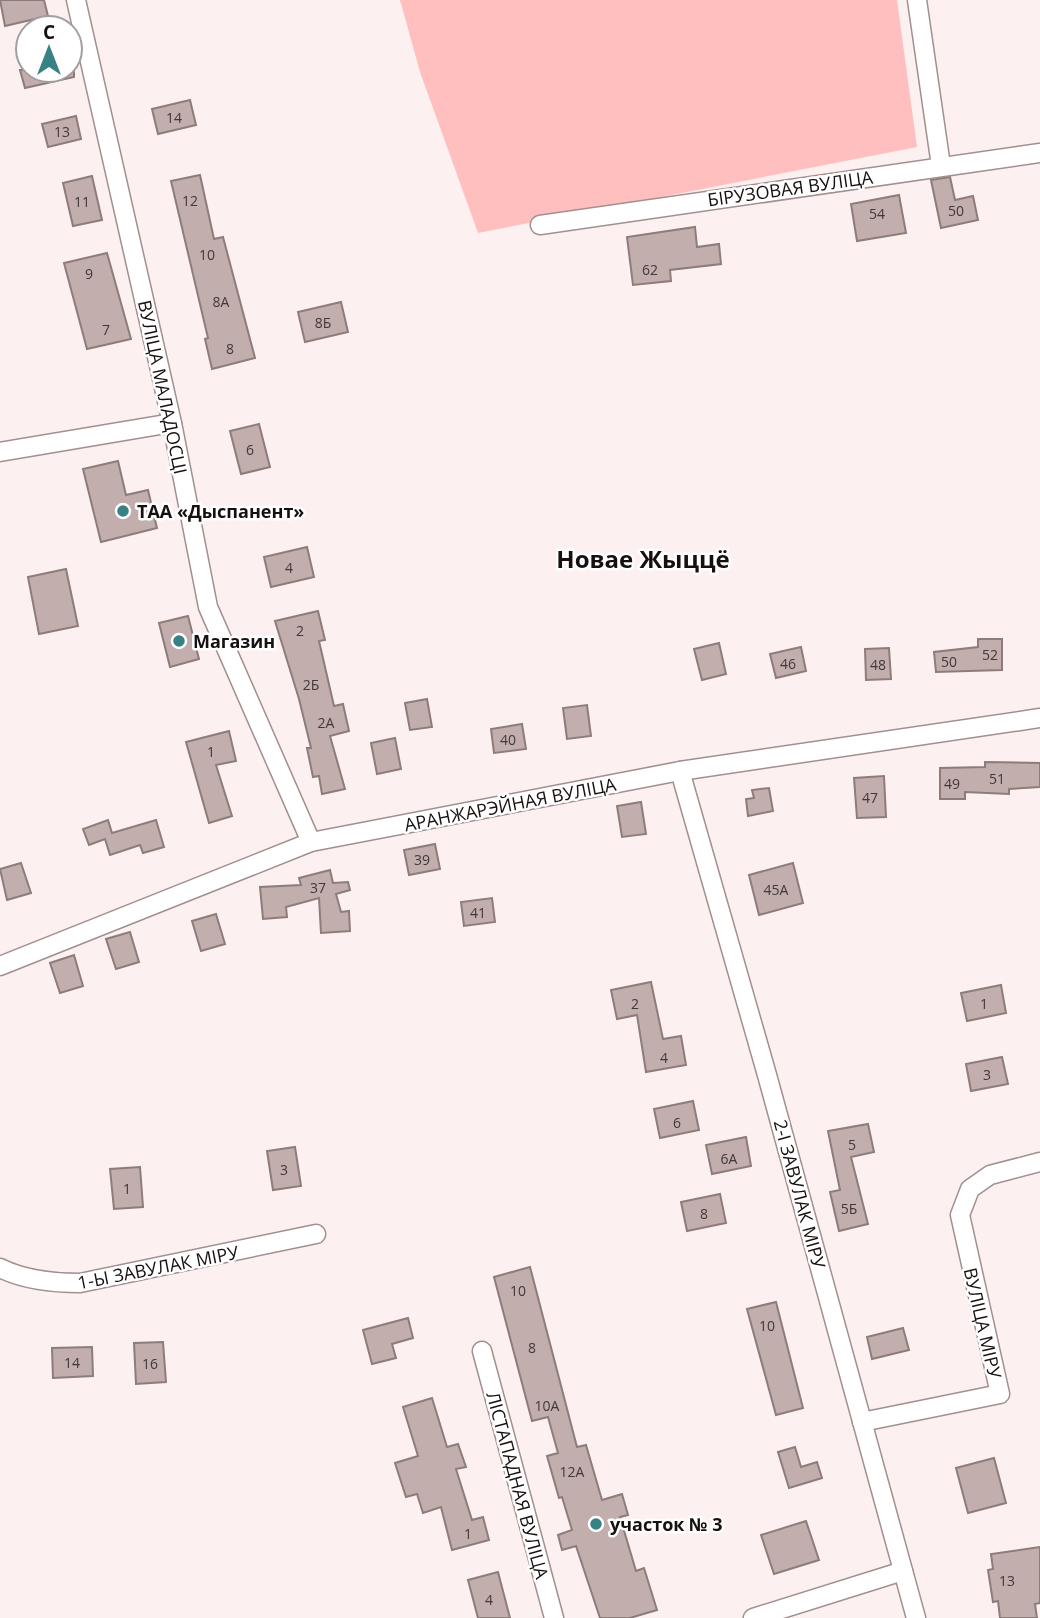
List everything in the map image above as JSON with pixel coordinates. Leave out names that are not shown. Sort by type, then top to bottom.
[{"type":"street","name":"ВУЛІЦА МАЛАДОСЦІ","points":[[76,0],[172,423],[208,607],[311,842]]},
{"type":"street","points":[[917,0],[941,166]]},
{"type":"street","name":"БІРУЗОВАЯ ВУЛІЦА","points":[[540,225],[1040,153]]},
{"type":"street","points":[[0,452],[172,423]]},
{"type":"street","name":"АРАНЖАРЭЙНАЯ ВУЛІЦА","points":[[0,966],[311,842],[680,771],[1040,718]]},
{"type":"street","name":"2-І ЗАВУЛАК МІРУ","points":[[680,771],[916,1618]]},
{"type":"street","name":"ВУЛІЦА МІРУ","points":[[862,1422],[1000,1394],[960,1215],[970,1189],[990,1175],[1040,1162]]},
{"type":"street","name":"1-Ы ЗАВУЛАК МІРУ","points":[[0,1268],[14,1275],[61,1283],[80,1283],[316,1234]]},
{"type":"street","name":"ЛІСТАПАДНАЯ ВУЛІЦА","points":[[482,1351],[554,1618]]},
{"type":"street","points":[[753,1618],[902,1571]]},
{"type":"shaded area","points":[[400,0],[897,0],[917,147],[478,233],[420,72]]},
{"type":"building","points":[[0,0],[44,0],[48,14],[14,14],[14,24],[5,26]]},
{"type":"building","points":[[24,84],[43,84],[25,88]]},
{"type":"building","points":[[190,100],[196,125],[158,134],[152,109]]},
{"type":"building","points":[[76,116],[81,139],[48,147],[42,124]]},
{"type":"building","points":[[200,175],[214,239],[223,237],[255,358],[212,369],[205,339],[208,338],[171,181]]},
{"type":"building","points":[[92,176],[102,220],[73,226],[63,183]]},
{"type":"building","points":[[950,177],[955,200],[973,196],[978,220],[941,228],[931,180]]},
{"type":"building","points":[[899,195],[906,233],[857,241],[851,204]]},
{"type":"building","points":[[695,227],[697,247],[719,244],[721,264],[670,270],[671,281],[633,285],[627,237]]},
{"type":"building","points":[[107,253],[131,339],[87,349],[64,263]]},
{"type":"building","points":[[341,302],[348,332],[305,342],[298,312]]},
{"type":"building","points":[[259,424],[270,467],[241,474],[230,431]]},
{"type":"building","name":"ТАА «Дыспанент»","points":[[118,461],[126,495],[148,490],[157,528],[101,542],[83,469]]},
{"type":"building","points":[[307,547],[314,577],[271,587],[264,557]]},
{"type":"building","points":[[66,569],[78,626],[39,634],[28,577]]},
{"type":"building","points":[[318,611],[325,640],[319,641],[334,706],[343,704],[349,731],[330,736],[345,789],[322,794],[319,776],[313,777],[307,748],[311,748],[275,621]]},
{"type":"building","name":"Магазин","points":[[188,616],[199,659],[170,667],[159,623]]},
{"type":"building","points":[[978,639],[1002,639],[1002,670],[936,672],[934,652],[978,647]]},
{"type":"building","points":[[719,643],[726,674],[702,680],[694,649]]},
{"type":"building","points":[[801,647],[806,671],[776,678],[770,654]]},
{"type":"building","points":[[889,648],[891,679],[866,680],[865,649]]},
{"type":"building","points":[[427,699],[432,727],[410,730],[405,703]]},
{"type":"building","points":[[587,705],[591,736],[567,739],[563,708]]},
{"type":"building","points":[[522,724],[526,749],[494,753],[491,729]]},
{"type":"building","points":[[229,731],[236,761],[216,765],[232,816],[209,823],[186,742]]},
{"type":"building","points":[[395,738],[401,769],[377,774],[371,743]]},
{"type":"building","points":[[985,762],[1040,763],[1040,787],[1009,789],[1009,794],[965,792],[965,799],[940,799],[940,768],[985,767]]},
{"type":"building","points":[[884,776],[886,817],[857,818],[854,778]]},
{"type":"building","points":[[769,788],[773,811],[748,816],[746,799],[754,798],[752,790]]},
{"type":"building","points":[[641,802],[646,834],[622,837],[617,806]]},
{"type":"building","points":[[108,820],[112,833],[156,820],[164,847],[143,853],[140,845],[110,855],[105,839],[89,845],[83,829]]},
{"type":"building","points":[[435,844],[440,869],[409,875],[404,850]]},
{"type":"building","points":[[21,863],[31,893],[7,900],[0,869]]},
{"type":"building","points":[[793,863],[803,903],[759,915],[749,875]]},
{"type":"building","points":[[330,870],[333,883],[348,882],[350,890],[336,894],[341,912],[349,911],[350,931],[321,933],[319,898],[286,907],[287,917],[263,919],[260,887],[301,885],[299,878]]},
{"type":"building","points":[[492,898],[495,922],[464,926],[461,902]]},
{"type":"building","points":[[216,914],[225,944],[201,951],[192,921]]},
{"type":"building","points":[[130,932],[139,962],[116,969],[106,939]]},
{"type":"building","points":[[74,955],[83,986],[60,993],[50,963]]},
{"type":"building","points":[[651,982],[663,1039],[681,1036],[686,1065],[646,1072],[637,1015],[617,1019],[611,990]]},
{"type":"building","points":[[1001,985],[1006,1013],[967,1021],[961,993]]},
{"type":"building","points":[[1002,1057],[1008,1084],[971,1091],[966,1064]]},
{"type":"building","points":[[693,1101],[699,1130],[660,1138],[654,1109]]},
{"type":"building","points":[[868,1124],[874,1152],[851,1157],[868,1224],[839,1231],[830,1192],[840,1190],[828,1131]]},
{"type":"building","points":[[746,1137],[751,1166],[712,1174],[706,1145]]},
{"type":"building","points":[[295,1147],[301,1186],[273,1190],[267,1151]]},
{"type":"building","points":[[140,1167],[143,1207],[114,1209],[110,1169]]},
{"type":"building","points":[[720,1194],[726,1223],[687,1231],[681,1202]]},
{"type":"building","points":[[530,1267],[577,1447],[586,1445],[602,1500],[622,1494],[628,1515],[620,1517],[636,1571],[644,1568],[657,1610],[630,1618],[600,1618],[576,1546],[562,1550],[558,1535],[572,1530],[547,1456],[558,1453],[548,1417],[532,1421],[494,1277]]},
{"type":"building","points":[[776,1302],[803,1408],[776,1415],[747,1309]]},
{"type":"building","points":[[408,1318],[413,1338],[392,1344],[396,1358],[372,1364],[363,1330]]},
{"type":"building","points":[[903,1328],[909,1350],[872,1359],[867,1337]]},
{"type":"building","points":[[163,1342],[166,1382],[136,1384],[134,1343]]},
{"type":"building","points":[[92,1347],[93,1376],[53,1378],[52,1348]]},
{"type":"building","points":[[432,1398],[447,1447],[458,1444],[466,1467],[456,1469],[472,1520],[483,1517],[489,1540],[452,1550],[441,1507],[423,1513],[417,1494],[406,1497],[395,1463],[418,1456],[403,1407]]},
{"type":"building","points":[[795,1447],[801,1467],[817,1462],[822,1478],[789,1488],[778,1452]]},
{"type":"building","points":[[994,1458],[1006,1503],[968,1513],[956,1468]]},
{"type":"building","points":[[806,1521],[819,1560],[774,1574],[761,1535]]},
{"type":"building","points":[[1040,1547],[1040,1603],[1035,1604],[1037,1618],[1000,1618],[998,1601],[993,1602],[988,1570],[993,1569],[991,1554]]},
{"type":"building","points":[[498,1572],[510,1618],[478,1618],[468,1580]]},
{"type":"place","name":"ТАА «Дыспанент»","points":[[123,511]]},
{"type":"place","name":"Магазин","points":[[179,641]]},
{"type":"place","name":"участок № 3","points":[[596,1524]]},
{"type":"district","name":"Новае Жыццё","points":[[643,558]]}]
